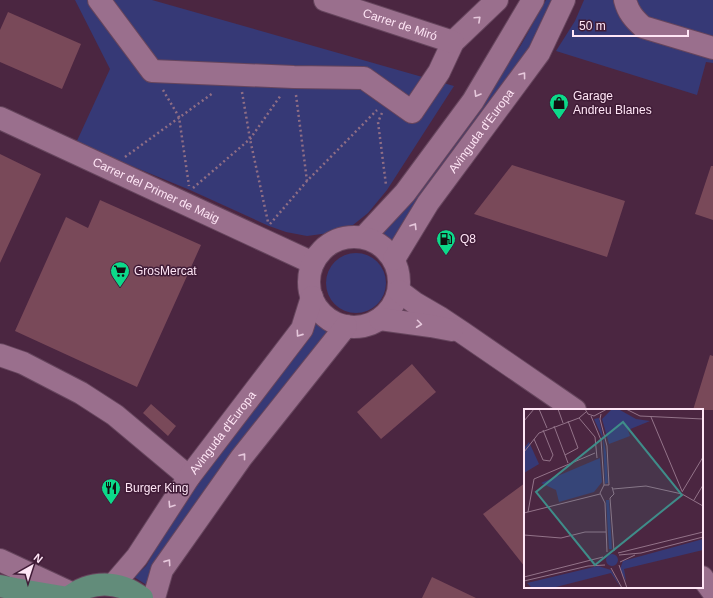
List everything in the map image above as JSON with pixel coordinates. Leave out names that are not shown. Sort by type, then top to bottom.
[{"type":"main road","points":[[0,586],[70,596],[81,589],[95,585],[113,585],[129,590],[142,598]]},
{"type":"street","points":[[99,0],[152,71],[294,77],[364,78],[412,112],[439,72],[453,42],[497,0]]},
{"type":"street","name":"Carrer de Miró","points":[[325,0],[372,7],[453,42]]},
{"type":"street","name":"Avinguda d'Europa","points":[[364,238],[405,193],[473,101],[532,0]]},
{"type":"street","name":"Avinguda d'Europa","points":[[394,259],[428,203],[539,53],[564,0]]},
{"type":"street","points":[[625,0],[627,10],[643,27],[713,48]]},
{"type":"street","name":"Carrer del Primer de Maig","points":[[0,118],[313,263]]},
{"type":"street","points":[[345,237],[364,238],[382,246],[394,259],[399,291],[392,307],[380,320],[364,326],[346,326],[326,317],[312,297],[309,280],[313,263],[327,245],[345,237]]},
{"type":"street","points":[[399,291],[415,303],[440,317],[574,409]]},
{"type":"street","name":"Avinguda d'Europa","points":[[113,585],[137,557],[189,477],[302,329],[312,297]]},
{"type":"street","points":[[380,320],[431,326],[463,333]]},
{"type":"street","points":[[154,598],[162,570],[241,458],[346,326]]},
{"type":"street","points":[[0,355],[23,363],[74,389],[98,404],[115,415],[189,477]]},
{"type":"street","points":[[0,560],[70,596]]},
{"type":"path","points":[[152,71],[179,117],[190,190],[250,139],[294,77]]},
{"type":"path","points":[[239,74],[250,139],[269,226],[307,181],[389,97]]},
{"type":"path","points":[[294,77],[307,181]]},
{"type":"path","points":[[120,160],[215,92]]},
{"type":"path","points":[[387,190],[378,122],[389,97]]},
{"type":"shaded area","points":[[75,0],[152,0],[454,86],[387,190],[368,213],[348,229],[307,236],[286,232],[269,226],[190,190],[76,143],[110,69]]},
{"type":"shaded area","points":[[546,0],[558,0],[549,20],[394,244],[388,238],[377,233],[491,89],[521,45]]},
{"type":"shaded area","points":[[584,0],[713,0],[713,63],[706,62],[697,95],[556,51],[575,21]]},
{"type":"shaded area","points":[[356,253],[373,258],[381,266],[386,283],[381,300],[373,308],[356,313],[339,308],[331,300],[326,283],[331,266],[339,258]]},
{"type":"shaded area","points":[[318,320],[325,327],[334,332],[150,587],[134,577],[146,566],[166,526],[311,332]]},
{"type":"building","points":[[8,12],[81,44],[62,89],[0,62],[0,30]]},
{"type":"building","points":[[0,154],[41,174],[0,263]]},
{"type":"building","points":[[512,165],[625,201],[607,257],[474,214]]},
{"type":"building","points":[[711,166],[713,166],[713,220],[695,214]]},
{"type":"building","points":[[100,200],[201,245],[137,387],[15,331],[66,217],[88,228]]},
{"type":"building","points":[[710,355],[713,356],[713,410],[693,409]]},
{"type":"building","points":[[412,364],[436,392],[381,439],[357,412]]},
{"type":"building","points":[[151,404],[176,426],[168,436],[143,413]]},
{"type":"building","points":[[524,484],[524,566],[483,514]]},
{"type":"building","points":[[432,577],[476,598],[422,598]]},
{"type":"place","name":"Garage Andreu Blanes","points":[[559,120]]},
{"type":"place","name":"Q8","points":[[446,256]]},
{"type":"place","name":"GrosMercat","points":[[120,288]]},
{"type":"place","name":"Burger King","points":[[111,505]]}]
